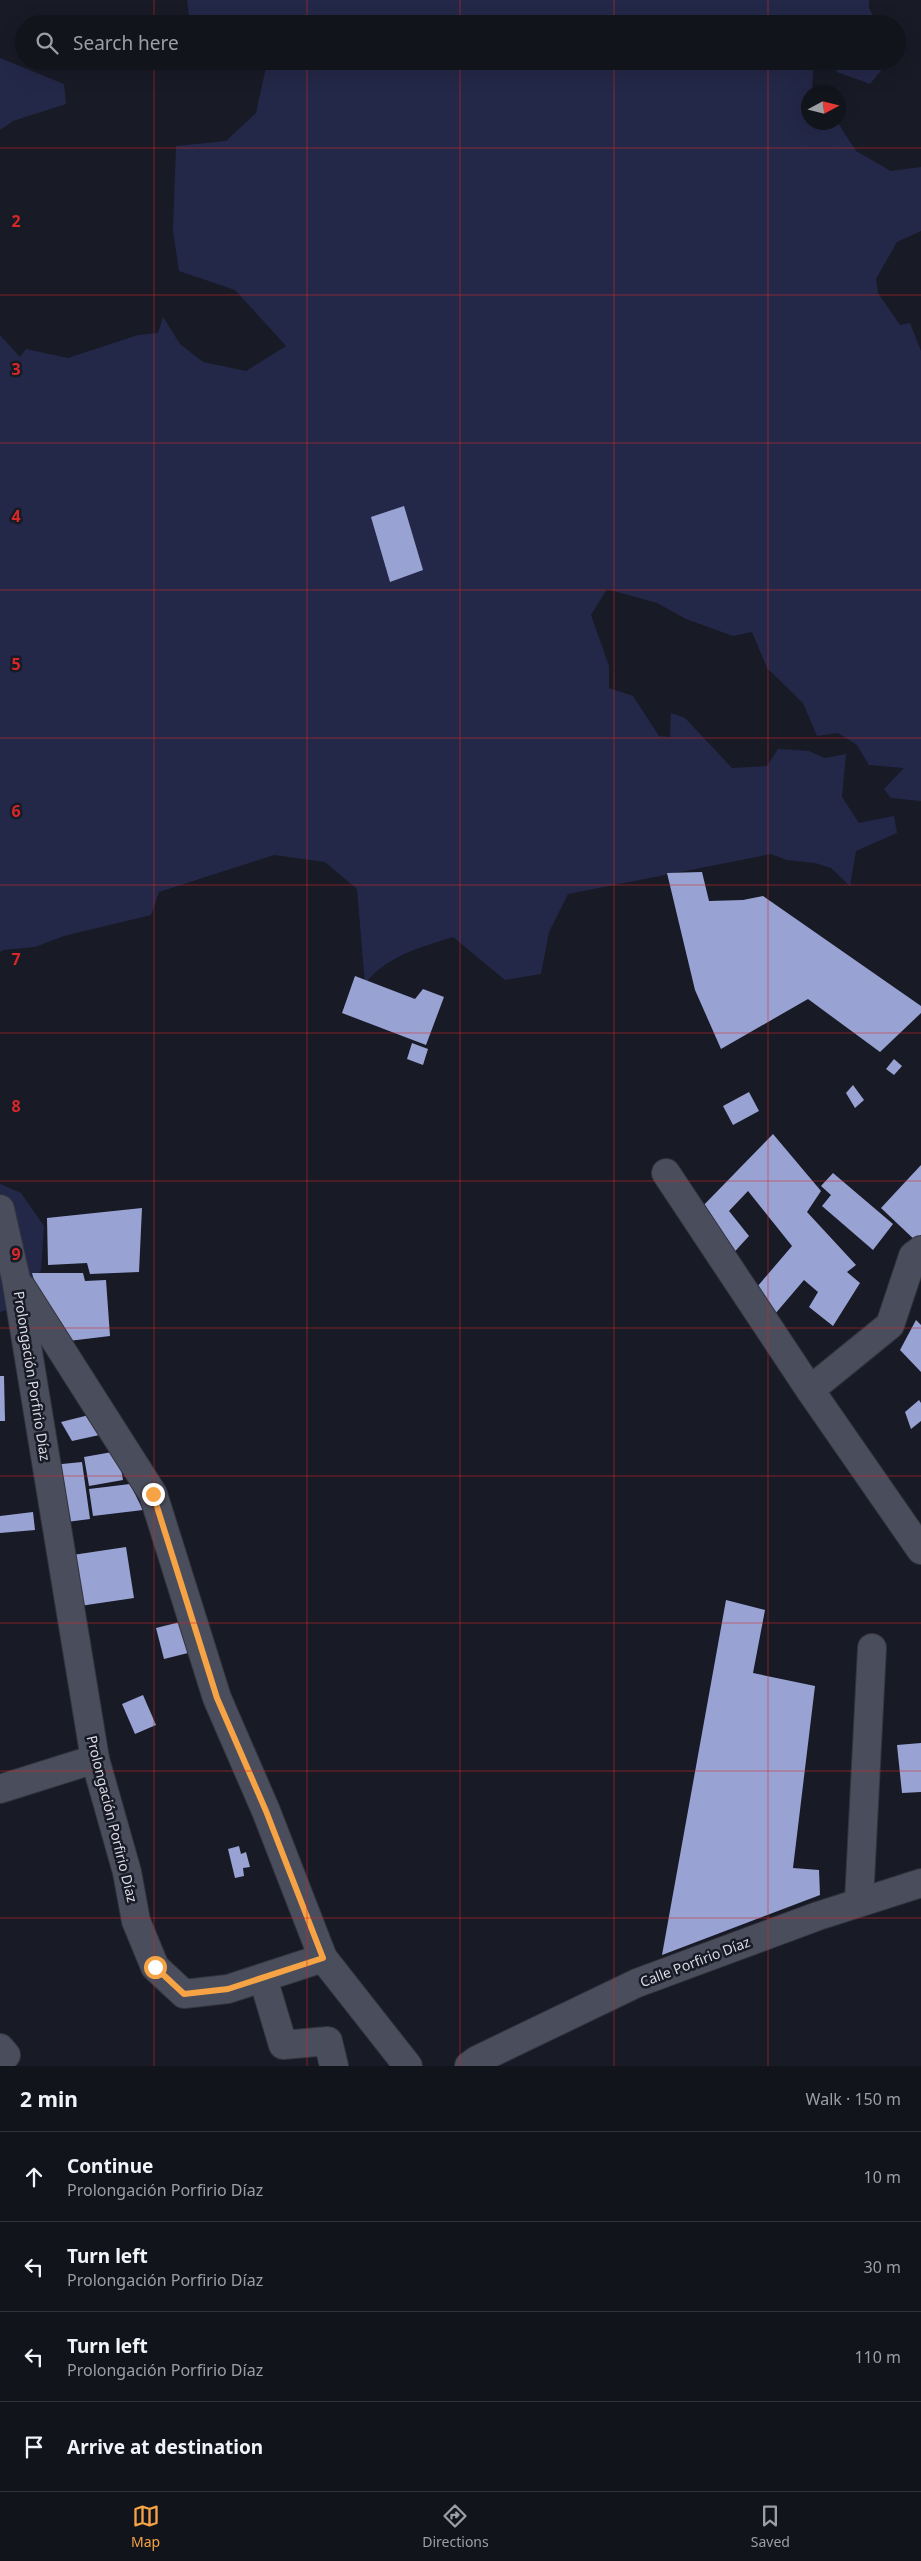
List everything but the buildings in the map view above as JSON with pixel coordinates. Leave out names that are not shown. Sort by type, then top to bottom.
[{"type":"street","points":[[666,1172],[810,1390],[921,1550]]},
{"type":"street","points":[[0,1209],[8,1269]]},
{"type":"street","points":[[810,1390],[890,1325],[913,1256],[921,1250]]},
{"type":"street","name":"Prolongación Porfirio Díaz","points":[[8,1269],[94,1759],[127,1872],[136,1921],[155,1967],[184,1994],[228,1989],[323,1958]]},
{"type":"street","name":"Prolongación Porfirio Díaz","points":[[8,1269],[153,1494],[217,1698],[266,1811],[323,1958],[408,2066]]},
{"type":"street","points":[[859,1902],[872,1648]]},
{"type":"street","points":[[0,1790],[94,1759]]},
{"type":"street","name":"Calle Porfirio Díaz","points":[[475,2064],[637,1984],[859,1902],[921,1883]]},
{"type":"street","points":[[263,1978],[283,2045],[328,2041],[334,2066]]},
{"type":"shaded area","points":[[187,0],[869,0],[869,8],[872,15],[189,15]]},
{"type":"shaded area","points":[[0,58],[15,64],[15,70],[30,70],[64,84],[66,104],[13,121],[0,130]]},
{"type":"shaded area","points":[[265,70],[813,70],[812,85],[801,85],[801,130],[842,130],[856,151],[891,171],[921,167],[921,231],[897,242],[876,279],[878,293],[900,325],[910,323],[921,351],[921,801],[891,798],[884,789],[904,768],[869,765],[857,745],[838,733],[817,736],[803,703],[767,668],[752,632],[733,636],[686,619],[657,603],[607,589],[591,615],[609,666],[609,688],[633,696],[659,736],[670,737],[671,713],[685,718],[732,768],[767,766],[778,749],[809,751],[825,758],[846,754],[842,797],[859,823],[894,816],[897,833],[856,851],[850,886],[831,868],[815,863],[787,860],[771,854],[568,894],[549,932],[541,974],[505,980],[453,937],[394,959],[373,974],[365,984],[357,889],[325,862],[274,855],[159,892],[151,915],[64,936],[35,947],[3,950],[0,952],[0,335],[20,357],[26,349],[68,358],[138,335],[158,333],[163,317],[180,344],[203,362],[246,371],[286,346],[235,290],[179,271],[173,230],[176,146],[226,141],[256,113]]},
{"type":"shaded area","points":[[836,70],[882,70],[870,84]]},
{"type":"shaded area","points":[[0,1184],[21,1193],[44,1226],[41,1270],[14,1308],[0,1312]]},
{"type":"route","points":[[153,1494],[217,1698],[266,1811],[323,1958],[228,1989],[184,1994],[155,1967]]}]
